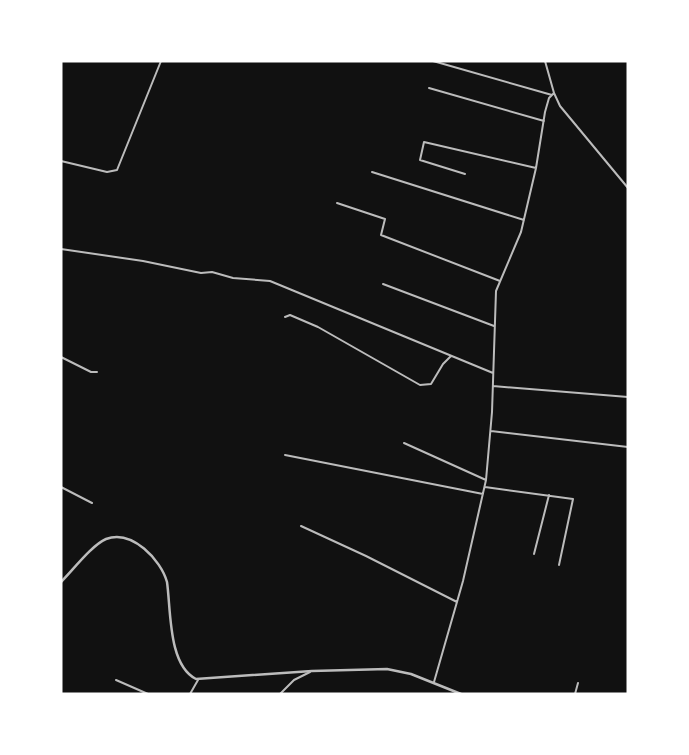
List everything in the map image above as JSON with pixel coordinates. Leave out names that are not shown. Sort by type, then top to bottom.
[{"type":"street","points":[[61,161],[107,172],[117,170],[161,61]]},
{"type":"street","points":[[433,61],[553,94]]},
{"type":"street","points":[[545,61],[553,94],[567,117],[628,188]]},
{"type":"street","points":[[429,88],[544,121]]},
{"type":"street","points":[[434,682],[457,602],[485,487],[491,431],[496,291],[524,220],[548,101],[553,94]]},
{"type":"street","points":[[465,174],[420,160],[424,142],[536,168]]},
{"type":"street","points":[[372,172],[524,220]]},
{"type":"street","points":[[337,203],[385,219],[380,235],[500,281]]},
{"type":"street","points":[[61,249],[143,261],[200,273],[212,272],[234,278],[270,280],[493,373]]},
{"type":"street","points":[[383,284],[494,326]]},
{"type":"street","points":[[285,317],[290,315],[318,327],[420,385],[426,386],[431,384],[443,364],[451,356]]},
{"type":"street","points":[[61,357],[86,370],[97,372]]},
{"type":"street","points":[[492,386],[628,397]]},
{"type":"street","points":[[491,431],[628,447]]},
{"type":"street","points":[[404,443],[486,480]]},
{"type":"street","points":[[285,455],[483,494]]},
{"type":"street","points":[[61,487],[92,503]]},
{"type":"street","points":[[485,487],[573,499],[559,564]]},
{"type":"street","points":[[534,554],[549,495]]},
{"type":"street","points":[[301,526],[457,602]]},
{"type":"street","points":[[61,582],[105,539],[119,538],[142,547],[155,559],[164,572],[177,655],[186,673],[198,680],[312,670],[396,670],[434,682],[461,694]]},
{"type":"street","points":[[280,694],[294,680],[312,670]]},
{"type":"street","points":[[116,680],[148,694]]},
{"type":"street","points":[[190,694],[198,680]]},
{"type":"street","points":[[575,694],[578,683]]}]
